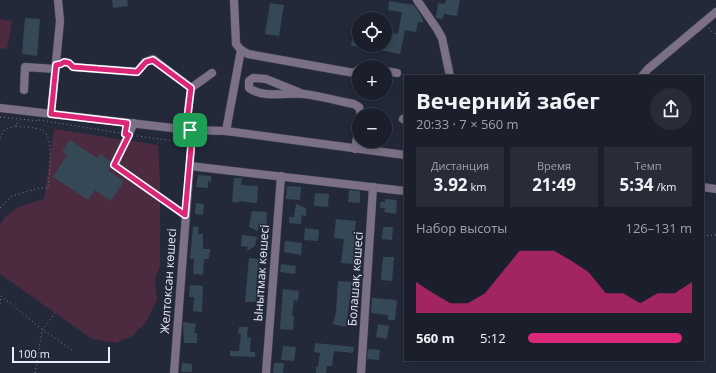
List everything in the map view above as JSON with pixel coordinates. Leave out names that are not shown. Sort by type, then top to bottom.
[{"type":"street","points":[[51,114],[60,21],[58,0]]},
{"type":"street","points":[[234,0],[236,44],[241,50],[248,54],[352,73]]},
{"type":"street","points":[[417,0],[442,38],[450,75]]},
{"type":"street","points":[[643,75],[716,12]]},
{"type":"street","points":[[226,132],[241,50]]},
{"type":"street","points":[[73,67],[137,72],[146,62],[153,60],[191,88],[212,73]]},
{"type":"street","points":[[24,90],[25,67],[55,69]]},
{"type":"street","points":[[392,72],[397,73]]},
{"type":"street","points":[[303,94],[270,94],[254,92],[249,88],[249,81],[253,78],[266,79],[303,94],[354,104],[359,108]]},
{"type":"street","name":"Желтоксан көшесі","points":[[174,373],[185,215],[192,143],[192,136],[188,129],[191,88]]},
{"type":"street","points":[[0,108],[226,132],[404,155]]},
{"type":"street","points":[[134,123],[114,165],[185,215]]},
{"type":"street","points":[[190,166],[404,191]]},
{"type":"street","name":"Ынытмак көшесі","points":[[266,373],[280,176]]},
{"type":"street","name":"Болашақ көшесі","points":[[361,373],[373,187]]},
{"type":"street","points":[[704,187],[716,189]]},
{"type":"path","points":[[705,21],[710,31],[716,34]]},
{"type":"path","points":[[39,121],[40,113]]},
{"type":"path","points":[[0,117],[39,121],[192,143]]},
{"type":"path","points":[[16,126],[20,120]]},
{"type":"path","points":[[0,138],[5,129],[16,126],[41,130],[46,133],[50,142],[48,188],[39,188],[12,196],[0,208]]},
{"type":"path","points":[[704,236],[716,235]]},
{"type":"path","points":[[0,304],[1,296]]},
{"type":"path","points":[[1,296],[43,330],[72,350]]},
{"type":"path","points":[[35,373],[43,330],[55,313]]},
{"type":"shaded area","points":[[0,19],[12,21],[7,49],[0,48]]},
{"type":"shaded area","points":[[54,129],[158,145],[160,180],[160,266],[155,279],[157,300],[146,322],[132,336],[116,343],[92,339],[0,274],[0,226],[7,215],[13,211],[24,205],[44,199]]},
{"type":"building","points":[[112,0],[127,0],[128,6],[113,8]]},
{"type":"building","points":[[446,0],[460,0],[457,16],[444,14],[443,19],[436,18],[438,3],[445,4]]},
{"type":"building","points":[[389,1],[414,5],[423,19],[423,23],[418,22],[416,32],[405,30],[400,54],[390,52],[392,52],[392,33],[398,34],[402,12],[388,10]]},
{"type":"building","points":[[270,3],[284,5],[279,36],[265,34]]},
{"type":"building","points":[[25,18],[40,19],[37,56],[22,54]]},
{"type":"building","points":[[70,140],[97,158],[100,154],[110,161],[109,171],[124,181],[111,201],[95,190],[88,200],[53,177],[67,155],[62,152]]},
{"type":"building","points":[[198,175],[211,176],[211,182],[208,181],[208,188],[196,187]]},
{"type":"building","points":[[234,178],[242,178],[241,185],[258,186],[257,203],[239,201],[239,203],[232,202]]},
{"type":"building","points":[[287,186],[301,187],[300,200],[286,199]]},
{"type":"building","points":[[349,190],[360,191],[360,203],[348,202]]},
{"type":"building","points":[[315,193],[329,194],[328,207],[314,206]]},
{"type":"building","points":[[385,199],[397,200],[396,214],[384,212],[385,208],[380,208],[380,202],[385,202]]},
{"type":"building","points":[[196,203],[204,204],[203,215],[195,214]]},
{"type":"building","points":[[296,204],[306,208],[306,216],[302,215],[301,224],[289,223],[289,217],[294,217]]},
{"type":"building","points":[[252,211],[267,212],[266,229],[258,228],[258,231],[249,227]]},
{"type":"building","points":[[336,219],[356,221],[354,237],[359,238],[354,264],[341,263],[344,239],[334,238]]},
{"type":"building","points":[[193,226],[199,227],[198,234],[203,234],[203,249],[210,249],[209,259],[204,259],[203,275],[193,274],[194,259],[190,259]]},
{"type":"building","points":[[383,227],[393,227],[392,240],[382,239]]},
{"type":"building","points":[[305,228],[319,230],[318,241],[304,240]]},
{"type":"building","points":[[242,235],[257,237],[255,246],[247,251],[248,247],[241,246]]},
{"type":"building","points":[[285,241],[302,243],[301,255],[284,252]]},
{"type":"building","points":[[383,257],[394,257],[392,281],[381,280]]},
{"type":"building","points":[[249,258],[260,259],[257,273],[256,302],[245,302]]},
{"type":"building","points":[[281,264],[296,266],[295,274],[280,272]]},
{"type":"building","points":[[338,281],[352,282],[346,327],[333,324],[336,312]]},
{"type":"building","points":[[190,285],[203,286],[202,312],[193,311],[194,297],[189,297]]},
{"type":"building","points":[[283,289],[299,291],[298,301],[294,300],[292,316],[294,316],[293,330],[280,329]]},
{"type":"building","points":[[372,298],[397,300],[395,320],[388,320],[388,315],[371,313]]},
{"type":"building","points":[[183,322],[196,324],[194,333],[197,333],[197,343],[184,343]]},
{"type":"building","points":[[378,324],[389,326],[387,339],[376,337]]},
{"type":"building","points":[[239,327],[248,327],[247,337],[251,338],[250,352],[255,352],[255,357],[230,356],[230,351],[239,351],[241,334],[238,334]]},
{"type":"building","points":[[315,343],[354,347],[353,353],[334,351],[332,366],[327,366],[326,373],[316,373],[320,353],[314,352]]},
{"type":"building","points":[[283,346],[296,347],[294,361],[281,360]]},
{"type":"building","points":[[368,349],[380,350],[379,360],[367,359]]},
{"type":"building","points":[[182,363],[192,364],[192,372],[181,372]]},
{"type":"building","points":[[274,363],[284,363],[283,373],[273,373]]},
{"type":"route","points":[[153,60],[191,88],[186,129],[190,130],[192,136],[185,215],[114,165],[129,135],[125,134],[127,123],[51,114],[56,65],[64,62],[69,63],[73,67],[137,72],[146,62],[153,60]]}]
